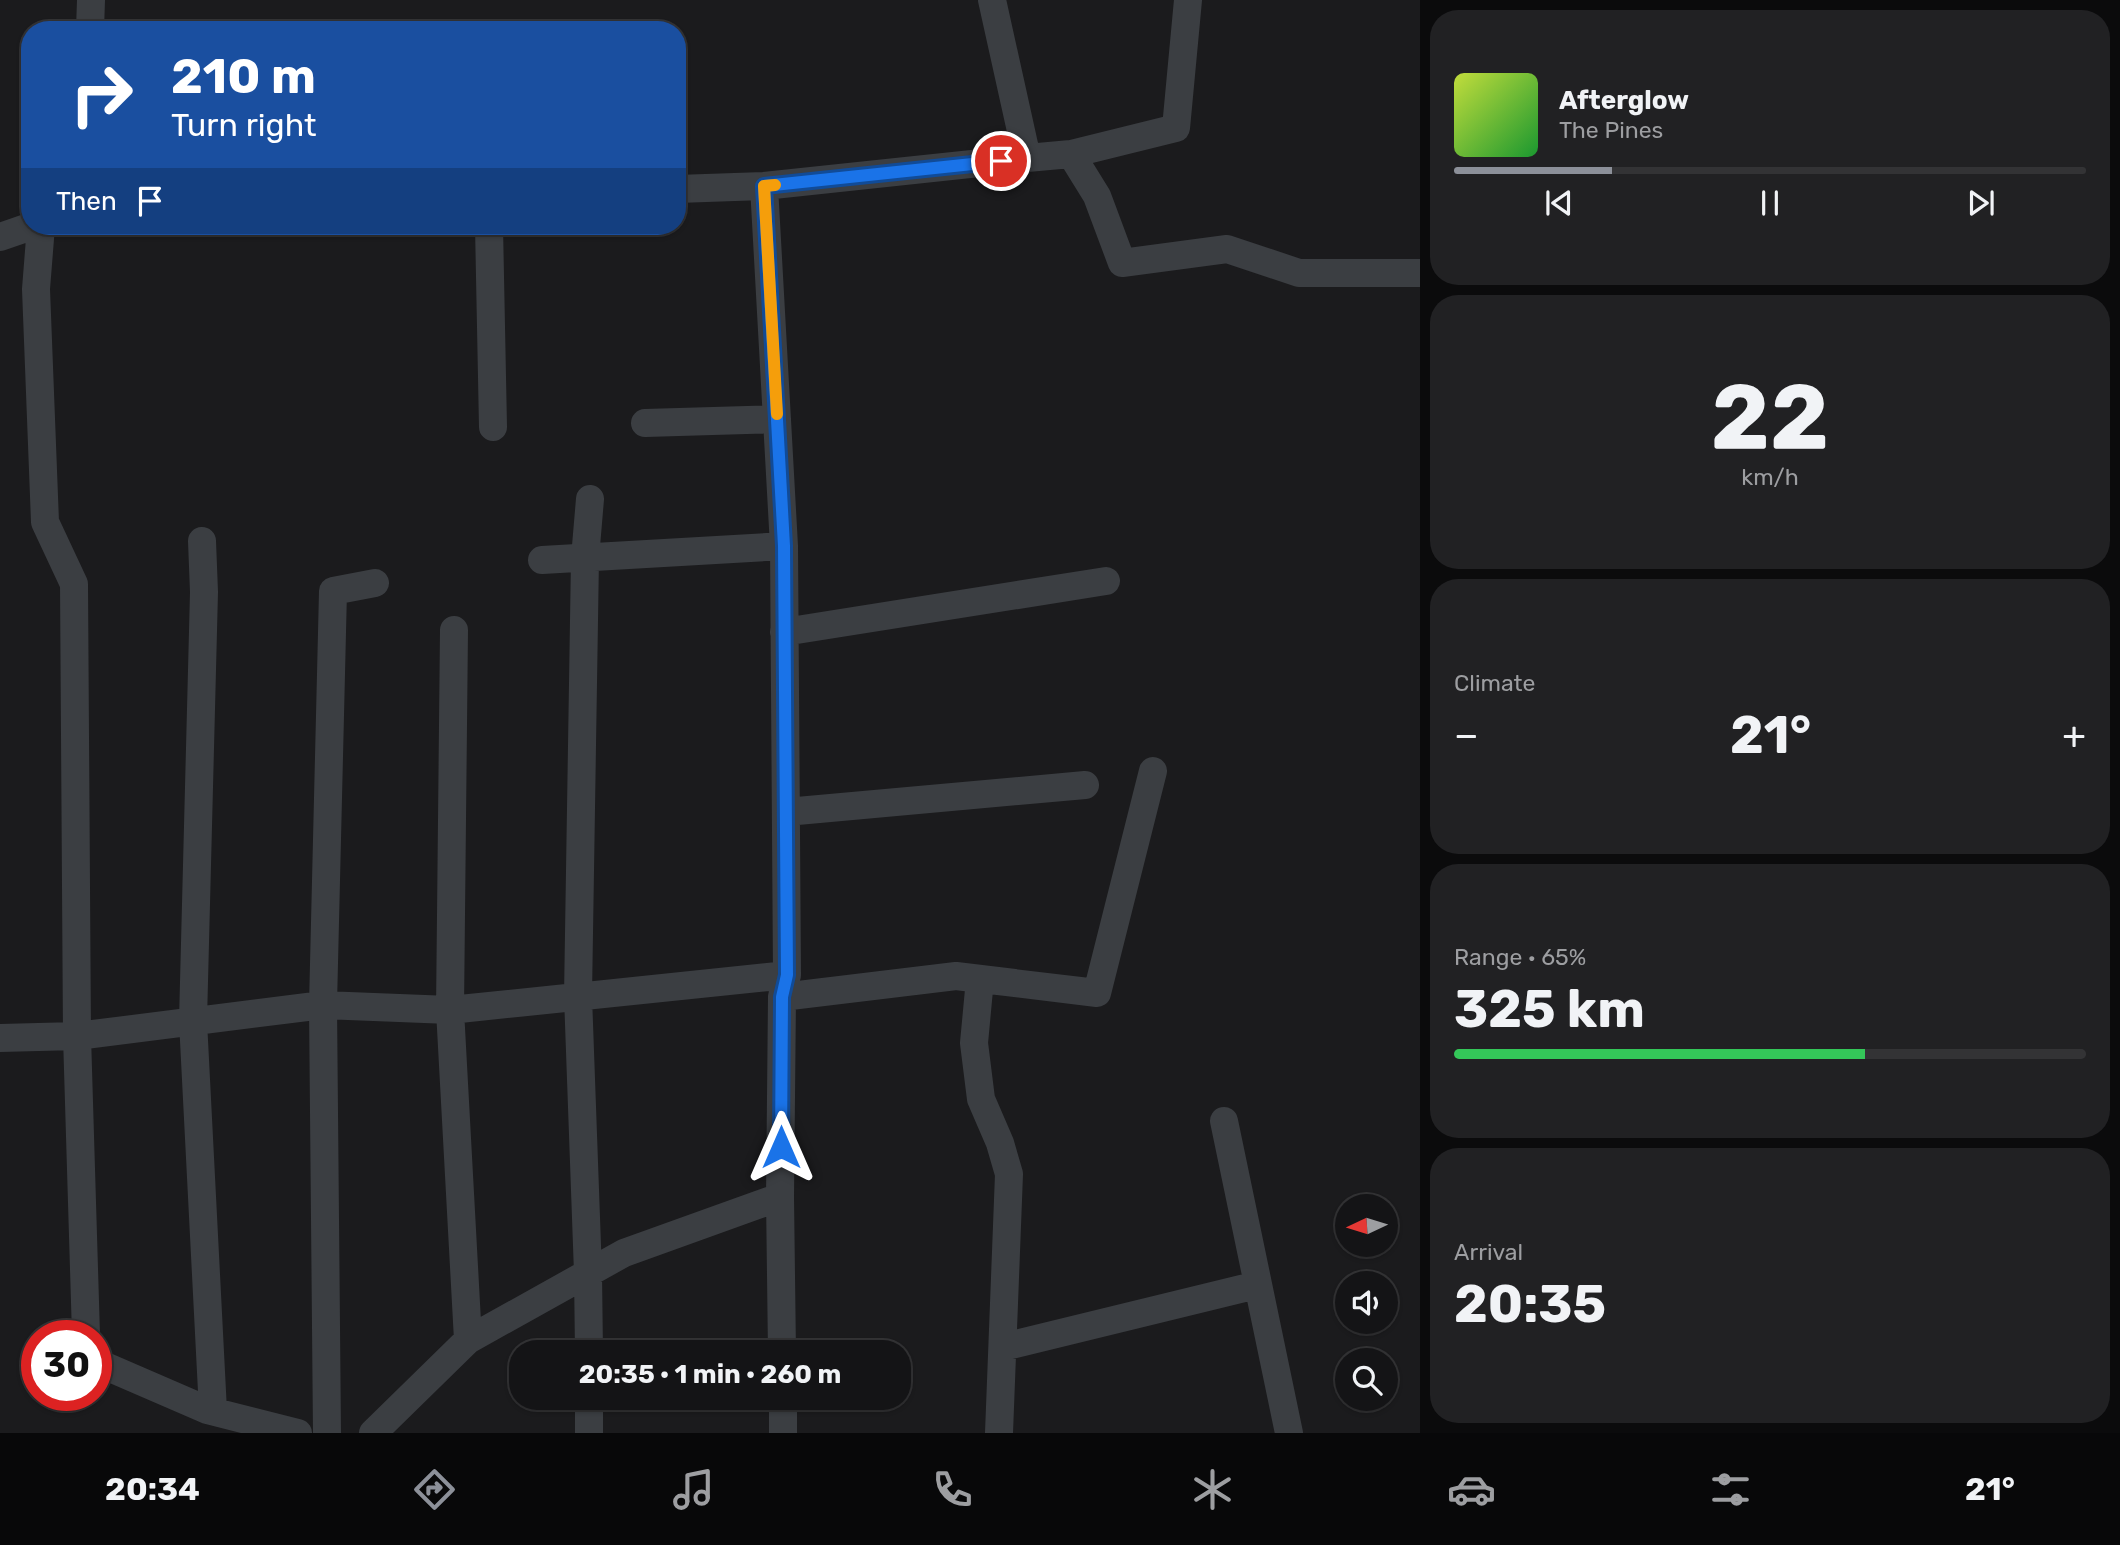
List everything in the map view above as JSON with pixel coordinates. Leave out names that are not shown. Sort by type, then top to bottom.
[{"type":"street","points":[[90,21],[91,0]]},
{"type":"street","points":[[992,0],[1027,158]]},
{"type":"street","points":[[686,189],[764,186],[1071,153],[1176,128],[1188,0]]},
{"type":"street","points":[[1071,153],[1097,196],[1122,263],[1227,249],[1300,273],[1420,273]]},
{"type":"street","points":[[764,186],[784,546],[786,812],[780,1196],[782,1340]]},
{"type":"street","points":[[0,237],[21,230]]},
{"type":"street","points":[[40,235],[36,289],[44,522],[74,584],[77,1036],[86,1320]]},
{"type":"street","points":[[489,235],[492,427]]},
{"type":"street","points":[[645,423],[777,419]]},
{"type":"street","points":[[589,1340],[578,996],[585,558],[590,499]]},
{"type":"street","points":[[202,541],[204,592],[193,1021],[214,1411]]},
{"type":"street","points":[[542,560],[784,546]]},
{"type":"street","points":[[785,632],[1106,581]]},
{"type":"street","points":[[327,1433],[323,1005],[333,591],[375,583]]},
{"type":"street","points":[[454,630],[450,1010],[468,1340]]},
{"type":"street","points":[[0,1038],[77,1036],[323,1005],[450,1010],[578,996],[956,976],[1097,993],[1153,771]]},
{"type":"street","points":[[786,812],[1085,785]]},
{"type":"street","points":[[980,979],[974,1043],[981,1099],[1000,1143],[1009,1174],[999,1433]]},
{"type":"street","points":[[1224,1121],[1289,1433]]},
{"type":"street","points":[[373,1433],[468,1340],[624,1253],[780,1196]]},
{"type":"street","points":[[1003,1347],[1257,1285]]},
{"type":"street","points":[[112,1369],[214,1411],[298,1433]]},
{"type":"street","points":[[589,1410],[589,1433]]},
{"type":"street","points":[[783,1410],[783,1433]]},
{"type":"slow traffic","points":[[775,185],[764,186],[777,414]]},
{"type":"route","points":[[781,1147],[782,997],[787,975],[784,546],[764,186],[1001,161]]}]
